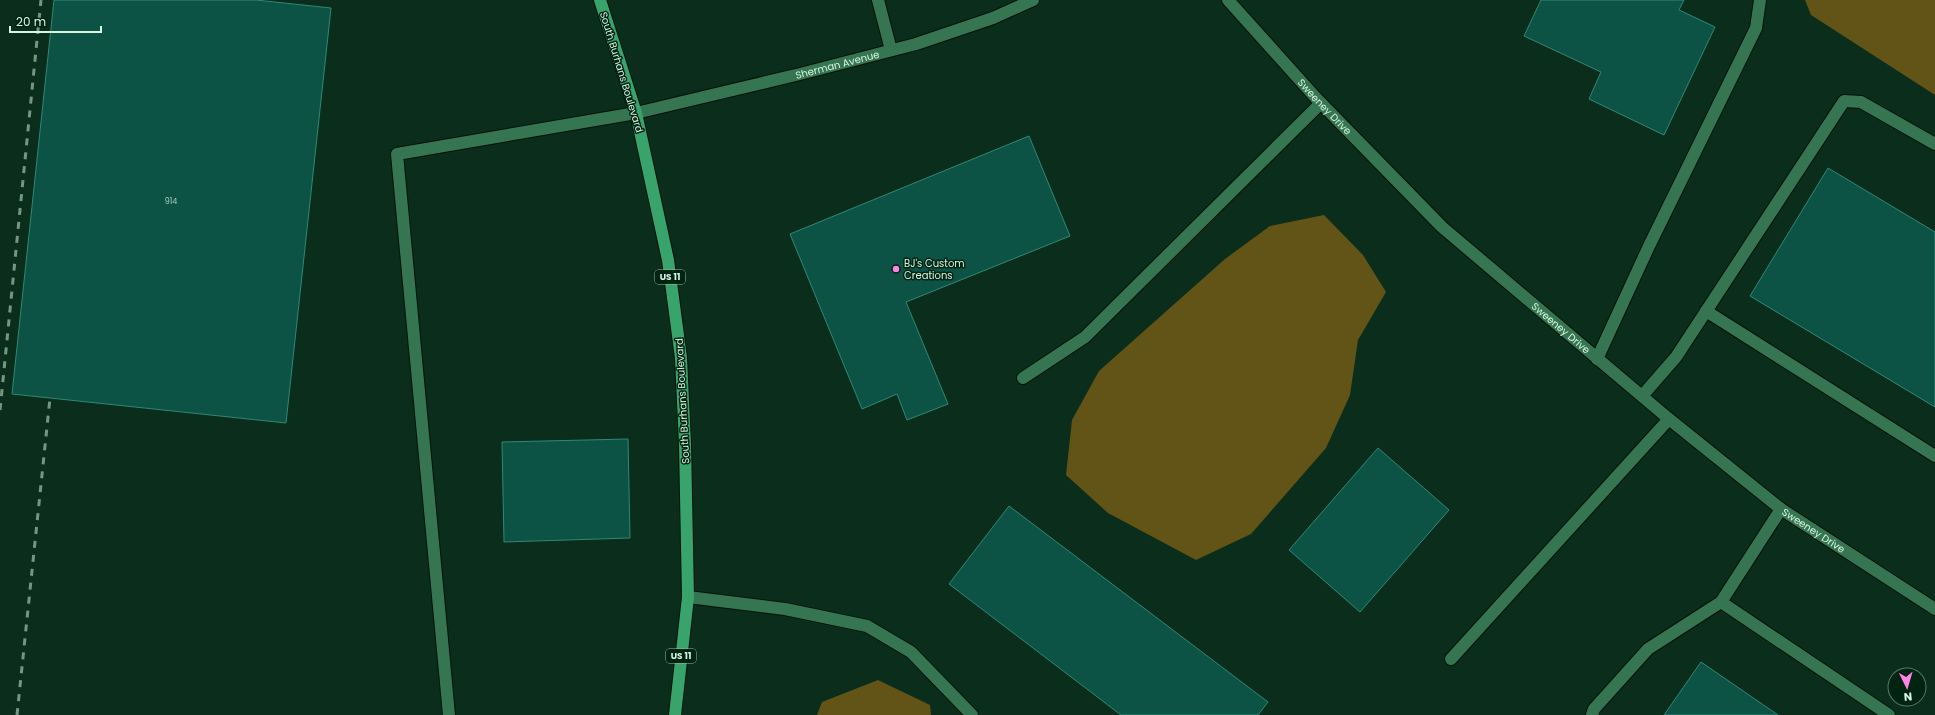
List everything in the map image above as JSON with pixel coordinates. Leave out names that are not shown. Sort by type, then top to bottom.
[{"type":"main road","name":"South Burhans Boulevard","points":[[600,0],[636,113],[668,260],[681,358],[686,444],[688,597],[675,715]]},
{"type":"street","points":[[878,0],[891,50]]},
{"type":"street","name":"Sherman Avenue","points":[[449,715],[397,154],[636,113],[800,74],[916,44],[993,18],[1033,0]]},
{"type":"street","name":"Sweeney Drive","points":[[1228,0],[1321,103],[1442,227],[1669,419],[1781,509],[1935,609]]},
{"type":"street","points":[[1597,359],[1649,246],[1756,28],[1760,0]]},
{"type":"street","points":[[1642,396],[1676,357],[1844,101],[1861,102],[1935,144]]},
{"type":"street","points":[[1023,378],[1085,337],[1321,103]]},
{"type":"street","points":[[1706,311],[1935,456]]},
{"type":"street","points":[[1451,659],[1669,419]]},
{"type":"street","points":[[1592,715],[1594,709],[1648,650],[1721,602],[1781,509]]},
{"type":"street","points":[[688,597],[785,608],[866,626],[910,652],[972,715]]},
{"type":"street","points":[[1721,602],[1889,715]]},
{"type":"shaded area","points":[[1805,0],[1935,0],[1935,95],[1811,15]]},
{"type":"shaded area","points":[[1324,215],[1363,255],[1386,292],[1358,340],[1350,395],[1326,448],[1251,534],[1196,560],[1108,513],[1066,475],[1072,420],[1099,371],[1225,259],[1270,226]]},
{"type":"shaded area","points":[[878,680],[930,705],[931,715],[817,715],[822,702]]},
{"type":"building","points":[[54,0],[256,0],[331,8],[286,423],[12,394]]},
{"type":"building","points":[[1541,0],[1684,0],[1679,10],[1715,27],[1664,135],[1589,99],[1601,72],[1524,36]]},
{"type":"building","name":"BJ's Custom Creations","points":[[1029,136],[1070,236],[906,302],[948,404],[907,420],[897,394],[862,409],[790,234]]},
{"type":"building","points":[[1828,168],[1935,232],[1935,407],[1750,296]]},
{"type":"building","points":[[628,439],[630,538],[504,542],[502,442]]},
{"type":"building","points":[[1378,448],[1449,510],[1360,612],[1289,550]]},
{"type":"building","points":[[1009,506],[1268,702],[1258,715],[1121,715],[949,584]]},
{"type":"building","points":[[1701,662],[1778,715],[1664,715]]},
{"type":"railway","points":[[0,410],[41,0]]},
{"type":"railway","points":[[17,715],[50,398]]},
{"type":"place","name":"BJ's Custom Creations","points":[[896,269]]}]
